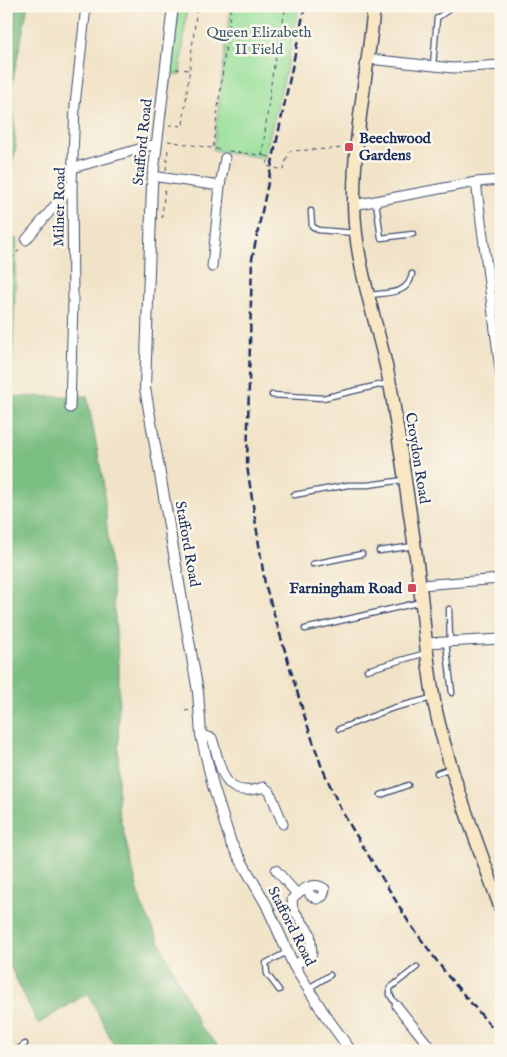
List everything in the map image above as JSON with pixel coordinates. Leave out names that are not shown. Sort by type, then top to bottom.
[{"type":"main road","name":"Croydon Road","points":[[374,6],[358,148],[354,205],[356,233],[366,295],[390,383],[406,480],[434,698],[453,768],[501,909]]},
{"type":"street","name":"Milner Road","points":[[70,408],[73,302],[72,185],[75,106],[86,6]]},
{"type":"street","name":"Stafford Road","points":[[173,6],[152,181],[145,388],[198,692],[201,735],[213,786],[231,843],[266,904],[294,966],[351,1051]]},
{"type":"street","points":[[369,59],[453,68],[501,65]]},
{"type":"street","points":[[73,168],[156,142]]},
{"type":"street","points":[[212,267],[220,186],[225,158]]},
{"type":"street","points":[[152,181],[165,178],[220,186]]},
{"type":"street","points":[[354,205],[476,182],[501,180]]},
{"type":"street","points":[[476,182],[500,371]]},
{"type":"street","points":[[26,240],[72,185]]},
{"type":"street","points":[[420,585],[501,579]]},
{"type":"street","points":[[427,648],[448,642],[501,639]]},
{"type":"street","points":[[201,735],[212,738],[225,781],[235,790],[249,792],[264,787],[270,792],[283,824]]},
{"type":"street","points":[[276,870],[297,894]]},
{"type":"street","points":[[294,966],[312,953],[310,934],[293,909],[292,899],[308,888]]},
{"type":"street","points":[[397,1006],[433,1051]]},
{"type":"lane","points":[[433,65],[437,18],[448,11]]},
{"type":"lane","points":[[376,202],[381,238],[413,234]]},
{"type":"lane","points":[[311,211],[312,226],[318,230],[356,233]]},
{"type":"lane","points":[[366,295],[404,289],[409,284],[412,274]]},
{"type":"lane","points":[[272,395],[323,398],[390,383]]},
{"type":"lane","points":[[294,495],[348,485],[368,485],[406,480]]},
{"type":"lane","points":[[380,551],[415,546]]},
{"type":"lane","points":[[313,564],[362,554]]},
{"type":"lane","points":[[305,629],[422,602]]},
{"type":"lane","points":[[449,609],[448,642],[452,693]]},
{"type":"lane","points":[[367,670],[427,648]]},
{"type":"lane","points":[[339,729],[393,708],[434,698]]},
{"type":"lane","points":[[437,773],[453,768]]},
{"type":"lane","points":[[381,795],[408,785]]},
{"type":"lane","points":[[279,990],[267,974],[266,963],[287,952]]},
{"type":"lane","points":[[397,1006],[390,995],[390,988],[417,967]]},
{"type":"lane","points":[[308,989],[330,975]]},
{"type":"lane","points":[[15,1051],[25,1044]]},
{"type":"path","points":[[159,125],[182,126],[197,6]]},
{"type":"path","points":[[213,148],[231,6]]},
{"type":"path","points":[[262,156],[272,76],[286,6]]},
{"type":"path","points":[[166,67],[190,70]]},
{"type":"path","points":[[156,142],[270,156],[266,166],[284,170],[290,151],[358,148]]},
{"type":"path","points":[[165,178],[168,149]]},
{"type":"path","points":[[152,181],[165,186],[162,218]]},
{"type":"path","points":[[6,265],[26,240]]},
{"type":"green space","points":[[17,6],[28,6],[11,89],[16,147],[6,190],[6,61]]},
{"type":"green space","points":[[178,6],[187,6],[180,75],[170,73]]},
{"type":"green space","name":"Queen Elizabeth II Field","points":[[231,6],[299,6],[286,70],[264,158],[213,150]]},
{"type":"green space","points":[[6,237],[17,239],[11,397],[87,396],[103,480],[119,665],[118,809],[141,903],[199,1025],[223,1051],[117,1051],[88,993],[38,1024],[6,958],[6,501],[10,498],[6,490]]},
{"type":"railway","points":[[305,6],[252,259],[247,466],[265,584],[305,718],[321,765],[341,810],[408,921],[447,975],[501,1038]]},
{"type":"place","name":"Beechwood Gardens","points":[[349,147]]},
{"type":"place","name":"Farningham Road","points":[[412,588]]}]
